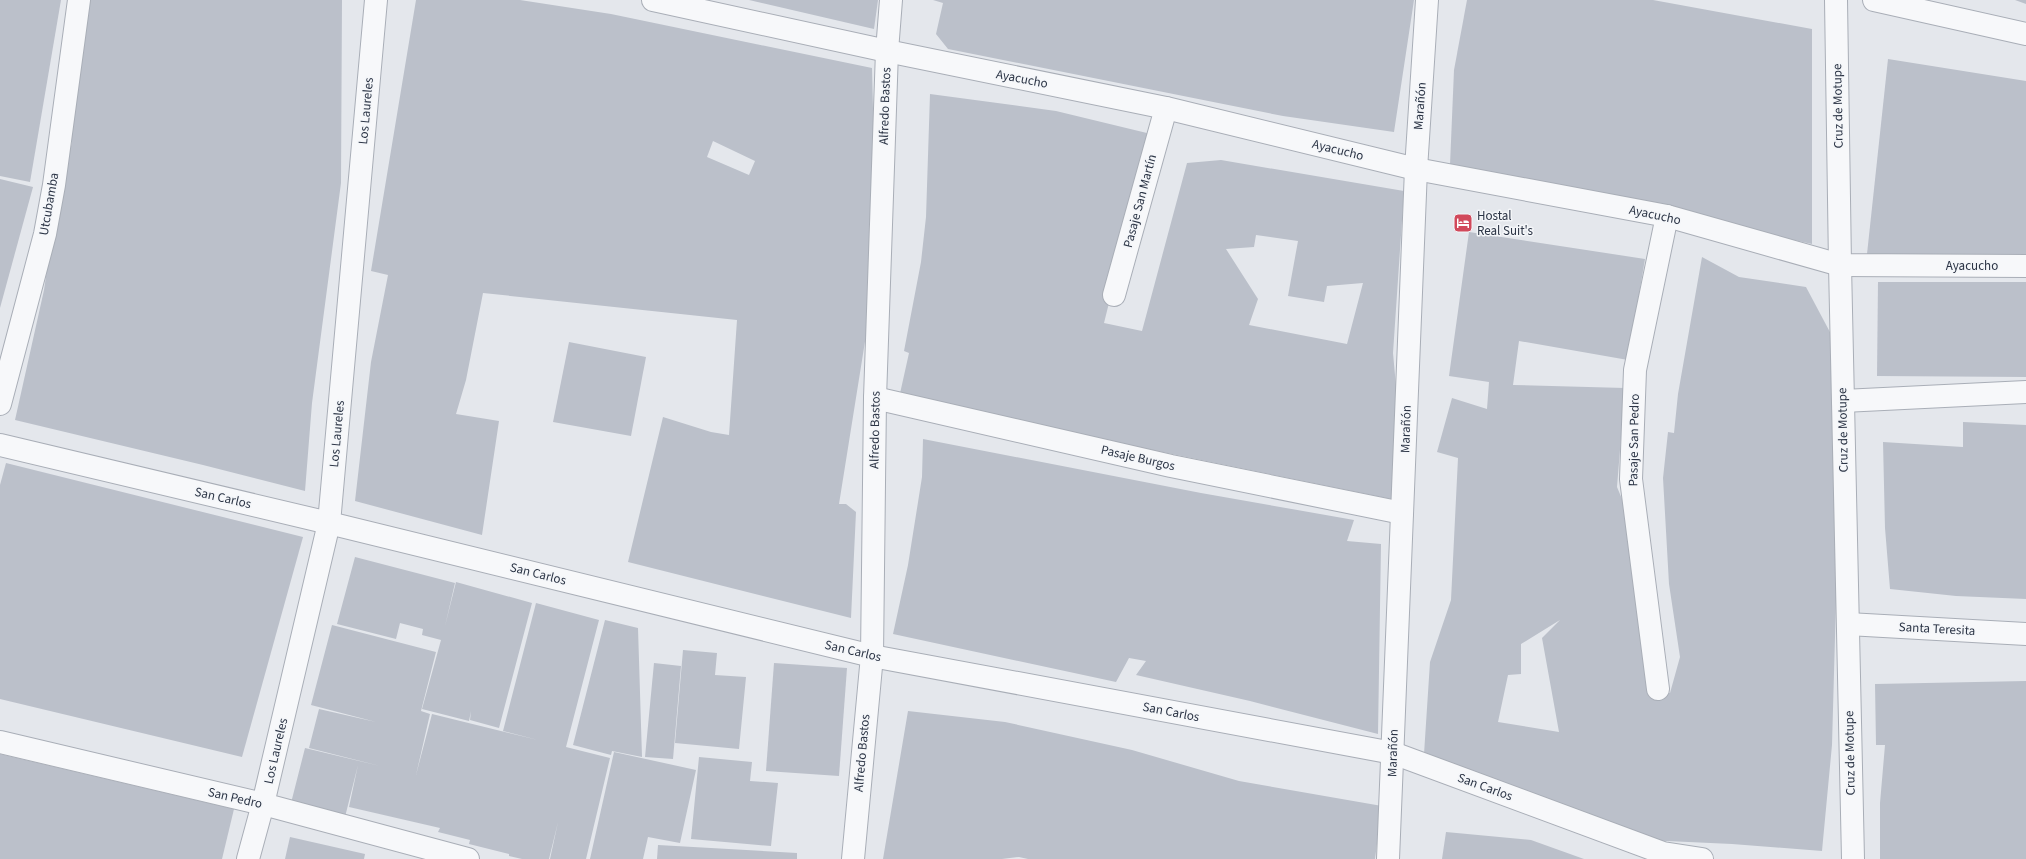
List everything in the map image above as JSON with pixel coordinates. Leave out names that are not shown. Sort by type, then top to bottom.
[{"type":"street","name":"Utcubamba","points":[[0,404],[45,234],[54,185],[79,0]]},
{"type":"street","name":"Los Laureles","points":[[248,859],[263,804],[329,523],[376,0]]},
{"type":"street","name":"Ayacucho","points":[[653,0],[887,51],[1166,108],[1416,168],[1667,216],[1840,265],[2026,266]]},
{"type":"street","name":"Alfredo Bastos","points":[[853,859],[872,656],[876,398],[887,51],[891,0]]},
{"type":"street","name":"Marañón","points":[[1388,859],[1416,168],[1427,0]]},
{"type":"street","name":"Cruz de Motupe","points":[[1836,0],[1840,265],[1853,859]]},
{"type":"street","points":[[1874,0],[2026,34]]},
{"type":"street","name":"Pasaje San Martín","points":[[1114,295],[1166,108]]},
{"type":"street","name":"Pasaje San Pedro","points":[[1658,689],[1631,479],[1635,370],[1667,216]]},
{"type":"street","points":[[1843,401],[2026,392]]},
{"type":"street","name":"Pasaje Burgos","points":[[876,398],[1171,466],[1402,513]]},
{"type":"street","name":"San Carlos","points":[[0,446],[329,523],[872,656],[1393,753],[1663,856],[1702,859]]},
{"type":"street","name":"Santa Teresita","points":[[1848,624],[2026,634]]},
{"type":"street","name":"San Pedro","points":[[0,742],[263,804],[468,859]]},
{"type":"building","points":[[0,0],[61,0],[30,182],[0,176]]},
{"type":"building","points":[[81,0],[342,0],[341,183],[312,403],[305,491],[15,420],[44,290],[55,215],[72,142],[66,103]]},
{"type":"building","points":[[416,0],[520,0],[611,14],[872,68],[875,188],[867,329],[839,504],[846,504],[856,512],[851,618],[628,562],[663,417],[711,432],[729,435],[737,320],[483,293],[466,380],[456,414],[499,421],[482,535],[355,501],[371,362],[388,275],[371,271]],"holes":[[[713,141],[755,161],[749,175],[707,157]]]},
{"type":"building","points":[[749,0],[878,0],[874,29]]},
{"type":"building","points":[[933,0],[1414,0],[1394,132],[1283,116],[948,49],[936,34],[943,3]]},
{"type":"building","points":[[1467,0],[1653,0],[1812,29],[1812,244],[1450,165],[1454,70]]},
{"type":"building","points":[[2015,0],[2026,0],[2026,4]]},
{"type":"building","points":[[1888,59],[2026,81],[2026,255],[1867,254]]},
{"type":"building","points":[[930,94],[1056,111],[1151,134],[1104,323],[1142,331],[1187,163],[1221,160],[1404,191],[1393,353],[1400,430],[1391,499],[899,398],[909,353],[904,351],[921,262],[926,217]],"holes":[[[1256,235],[1298,241],[1288,296],[1324,302],[1327,286],[1363,283],[1347,344],[1249,325],[1258,299],[1226,249],[1254,247]]]},
{"type":"building","points":[[0,179],[33,187],[0,308]]},
{"type":"building","points":[[1469,232],[1645,259],[1628,360],[1519,341],[1513,385],[1625,388],[1617,487],[1627,511],[1652,690],[1670,693],[1680,657],[1669,584],[1663,478],[1668,432],[1674,433],[1678,394],[1702,257],[1739,277],[1806,287],[1840,351],[1841,422],[1832,745],[1822,851],[1732,844],[1645,840],[1424,754],[1430,662],[1451,600],[1458,458],[1437,452],[1452,398],[1487,409],[1489,382],[1449,376]],"holes":[[[1560,620],[1542,638],[1559,732],[1498,722],[1508,675],[1521,674],[1521,644]]]},
{"type":"building","points":[[1878,282],[2026,282],[2026,377],[1877,376]]},
{"type":"building","points":[[569,342],[646,357],[631,436],[553,422]]},
{"type":"building","points":[[1963,422],[2026,425],[2026,599],[1956,596],[1890,589],[1885,528],[1883,442],[1963,447]]},
{"type":"building","points":[[923,439],[1201,493],[1354,520],[1347,541],[1381,544],[1378,734],[1250,701],[1136,675],[1146,661],[1129,658],[1116,682],[893,634],[908,565],[922,477]]},
{"type":"building","points":[[6,463],[303,537],[242,757],[0,699],[0,485]]},
{"type":"building","points":[[355,557],[455,583],[445,626],[456,582],[532,603],[499,728],[470,720],[471,711],[469,721],[422,709],[441,640],[422,635],[423,629],[400,623],[396,639],[337,624]]},
{"type":"building","points":[[536,603],[599,620],[566,747],[610,758],[586,859],[550,859],[558,822],[549,859],[522,859],[509,856],[509,854],[469,844],[470,840],[438,832],[440,828],[349,807],[358,765],[345,817],[291,803],[305,748],[380,766],[309,748],[319,709],[376,722],[311,705],[332,625],[436,652],[421,711],[430,714],[416,775],[432,714],[538,740],[503,731]]},
{"type":"building","points":[[605,620],[638,628],[642,757],[612,751],[611,755],[573,745]]},
{"type":"building","points":[[683,650],[717,653],[715,675],[746,677],[739,749],[675,743]]},
{"type":"building","points":[[654,663],[681,666],[673,759],[645,757]]},
{"type":"building","points":[[774,663],[847,668],[839,776],[766,771]]},
{"type":"building","points":[[2026,681],[2026,859],[1880,859],[1880,803],[1885,745],[1876,745],[1875,684]]},
{"type":"building","points":[[908,711],[1005,722],[1132,750],[1239,781],[1382,806],[1375,859],[1028,859],[1019,857],[1002,859],[883,859]]},
{"type":"building","points":[[614,752],[696,770],[680,843],[648,837],[643,859],[590,859]]},
{"type":"building","points":[[0,754],[234,809],[222,859],[0,859]]},
{"type":"building","points":[[699,757],[752,762],[750,781],[778,783],[771,846],[691,839]]},
{"type":"building","points":[[1446,832],[1531,840],[1584,859],[1442,859]]},
{"type":"building","points":[[290,837],[365,854],[364,859],[285,859]]},
{"type":"building","points":[[658,845],[797,853],[797,859],[657,859]]},
{"type":"place","name":"Hostal Real Suit's","points":[[1463,223]]}]
